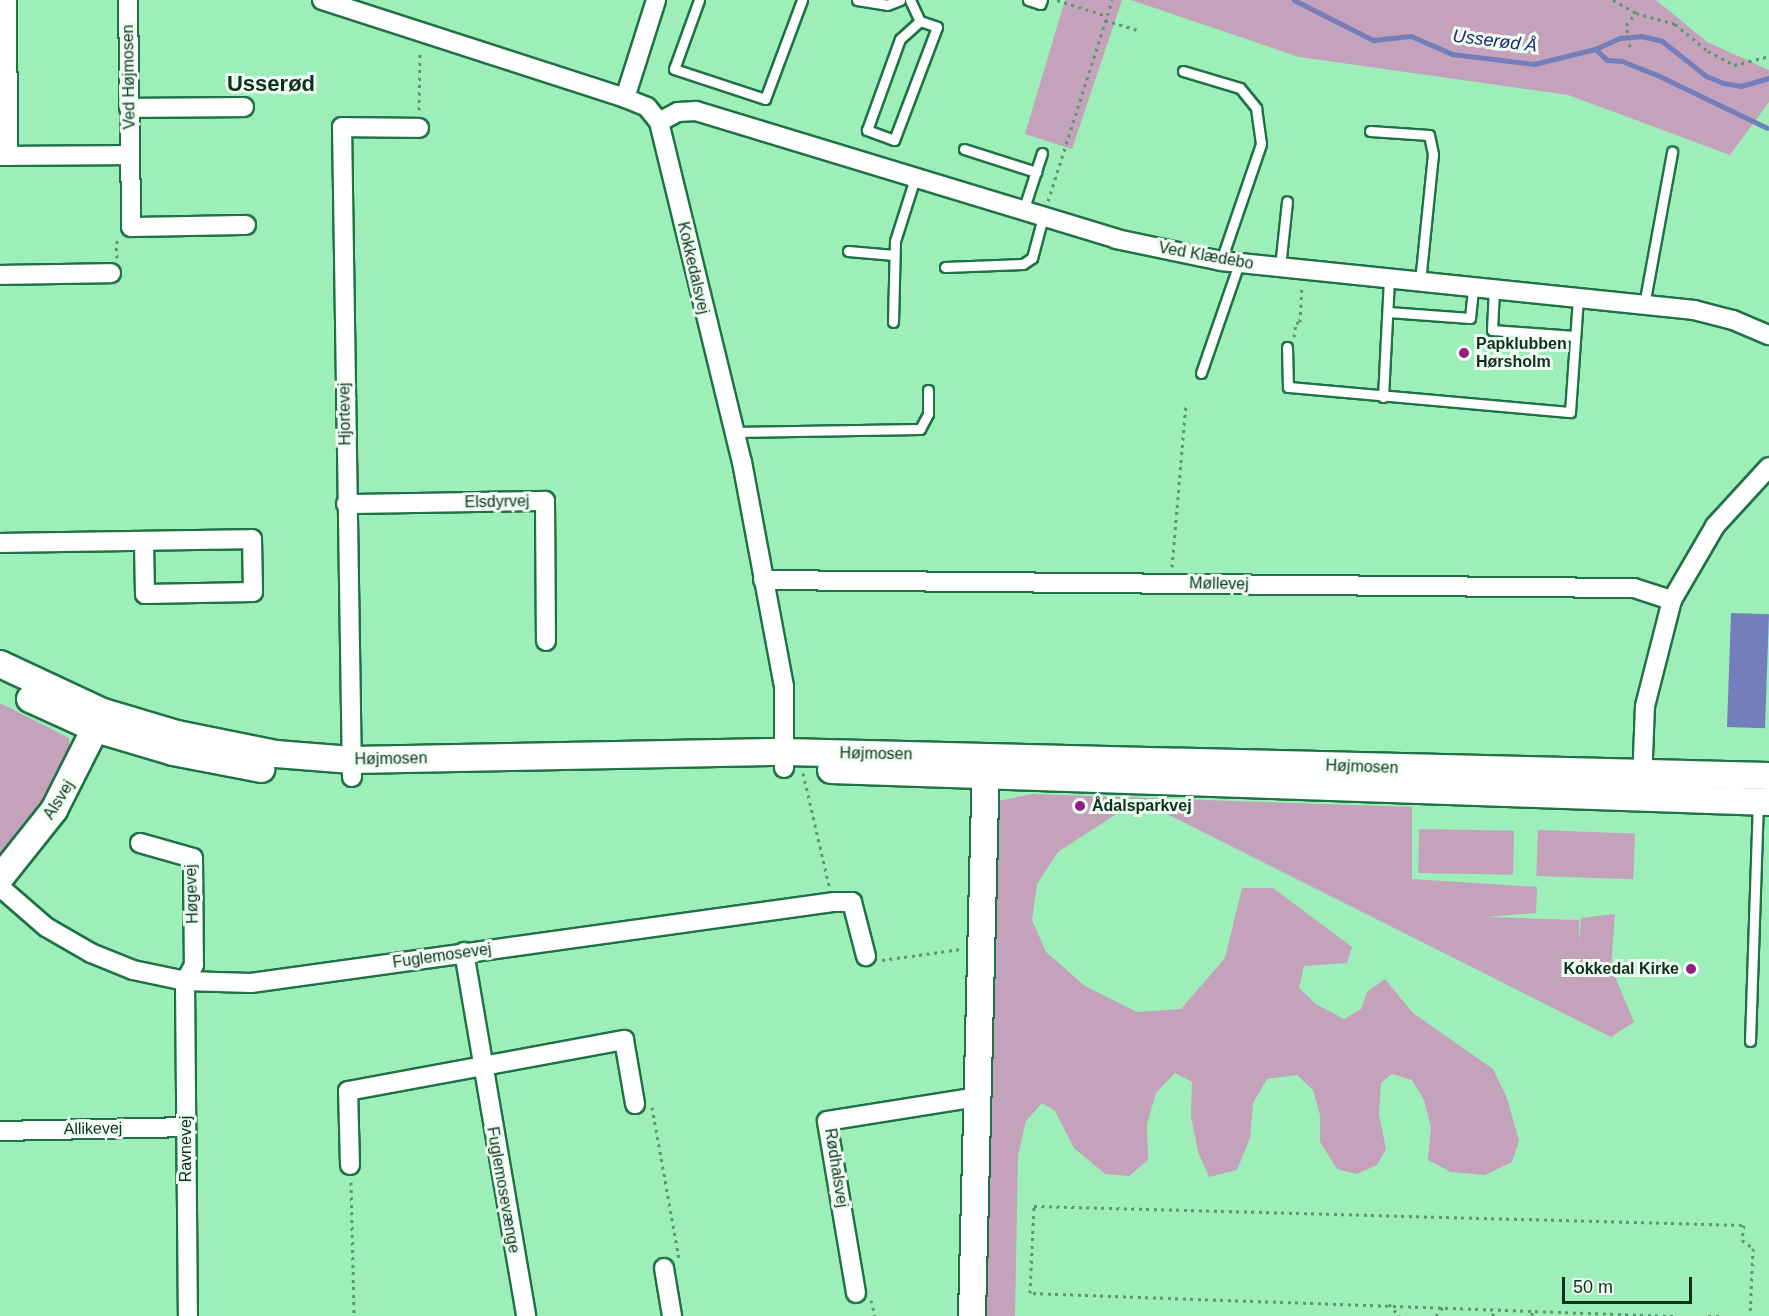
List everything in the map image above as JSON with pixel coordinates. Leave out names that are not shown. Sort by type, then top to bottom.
[{"type":"street","points":[[7,0],[4,156],[130,155]]},
{"type":"street","name":"Ved Højmosen","points":[[128,0],[131,227]]},
{"type":"street","points":[[322,0],[625,98],[646,107],[659,122]]},
{"type":"street","points":[[625,98],[656,0]]},
{"type":"street","points":[[129,108],[244,107]]},
{"type":"street","name":"Ved Klædebo","points":[[659,122],[678,112],[696,111],[1116,239],[1230,262],[1704,312],[1769,335]]},
{"type":"street","name":"Kokkedalsvej","points":[[659,122],[735,432],[784,687],[790,763]]},
{"type":"street","name":"Hjortevej","points":[[352,768],[346,504],[342,127],[419,128]]},
{"type":"street","points":[[131,227],[246,225]]},
{"type":"street","points":[[0,275],[111,273]]},
{"type":"street","points":[[1642,787],[1645,706],[1672,600],[1715,526],[1769,467]]},
{"type":"street","name":"Elsdyrvej","points":[[346,504],[545,501],[546,641]]},
{"type":"street","points":[[0,543],[252,539],[253,592],[145,594],[144,541]]},
{"type":"street","name":"Møllevej","points":[[763,580],[1634,588],[1672,600]]},
{"type":"street","name":"Højmosen","points":[[0,664],[99,720]]},
{"type":"street","name":"Højmosen","points":[[0,684],[99,720],[352,768],[790,763],[986,767],[1642,787],[1764,802]]},
{"type":"street","name":"Alsvej","points":[[0,878],[54,810],[99,720]]},
{"type":"street","points":[[972,1316],[986,767]]},
{"type":"street","name":"Højmosen","points":[[1642,787],[1769,776]]},
{"type":"street","name":"Høgevej","points":[[140,843],[193,858],[194,965],[185,981]]},
{"type":"street","name":"Fuglemosevej","points":[[0,887],[46,927],[91,953],[133,970],[185,981],[251,983],[834,902]]},
{"type":"street","points":[[834,902],[852,902],[867,956]]},
{"type":"street","name":"Fuglemosevænge","points":[[464,952],[481,1065],[526,1316]]},
{"type":"street","name":"Ravnevej","points":[[185,981],[188,1316]]},
{"type":"street","points":[[350,1166],[348,1091],[481,1065],[624,1041],[635,1104]]},
{"type":"street","name":"Rødhalsvej","points":[[856,1293],[827,1121],[977,1097]]},
{"type":"street","name":"Allikevej","points":[[0,1131],[186,1127]]},
{"type":"street","points":[[664,1268],[672,1316]]},
{"type":"lane","points":[[699,0],[674,69],[765,99],[802,0]]},
{"type":"lane","points":[[857,0],[887,5],[900,0]]},
{"type":"lane","points":[[910,0],[920,21],[937,27],[894,140],[867,130],[900,39],[920,21]]},
{"type":"lane","points":[[1028,0],[1040,4],[1042,0]]},
{"type":"lane","points":[[1183,71],[1240,88],[1256,108],[1261,144],[1201,373]]},
{"type":"lane","points":[[1370,131],[1429,135],[1433,154],[1420,282]]},
{"type":"lane","points":[[964,149],[1035,172]]},
{"type":"lane","points":[[1644,305],[1672,152]]},
{"type":"lane","points":[[1023,211],[1042,153]]},
{"type":"lane","points":[[893,321],[895,242],[915,178]]},
{"type":"lane","points":[[1280,267],[1287,201]]},
{"type":"lane","points":[[945,267],[1023,264],[1032,258],[1043,217]]},
{"type":"lane","points":[[848,251],[894,255]]},
{"type":"lane","points":[[1383,397],[1389,279]]},
{"type":"lane","points":[[1388,312],[1470,318],[1473,287]]},
{"type":"lane","points":[[1494,289],[1492,330],[1575,336]]},
{"type":"lane","points":[[1287,347],[1288,387],[1570,412],[1578,298]]},
{"type":"lane","points":[[735,432],[920,429],[928,414],[928,390]]},
{"type":"lane","points":[[1750,1041],[1764,802]]},
{"type":"path","points":[[1057,0],[1138,30]]},
{"type":"path","points":[[1043,217],[1112,0]]},
{"type":"path","points":[[1613,0],[1636,13],[1675,24],[1708,51],[1734,65],[1769,56]]},
{"type":"path","points":[[1630,47],[1626,25],[1636,13]]},
{"type":"path","points":[[419,128],[421,31]]},
{"type":"path","points":[[111,273],[117,262],[116,243],[131,227]]},
{"type":"path","points":[[1287,347],[1300,322],[1304,270]]},
{"type":"path","points":[[1171,584],[1186,404]]},
{"type":"path","points":[[790,763],[834,902]]},
{"type":"path","points":[[867,956],[889,962],[981,948]]},
{"type":"path","points":[[635,1104],[654,1108],[680,1263],[664,1268]]},
{"type":"path","points":[[350,1166],[354,1316]]},
{"type":"path","points":[[1673,1316],[1532,1309],[1030,1293],[1034,1206],[1744,1225],[1742,1240],[1752,1248],[1750,1316]]},
{"type":"path","points":[[1389,1304],[1399,1316]]},
{"type":"path","points":[[1436,1316],[1444,1306]]},
{"type":"path","points":[[1494,1308],[1494,1316]]},
{"type":"path","points":[[1532,1309],[1532,1316]]},
{"type":"path","points":[[1579,1311],[1579,1316]]},
{"type":"path","points":[[1708,1316],[1723,1316]]},
{"type":"shaded area","points":[[1065,0],[1122,0],[1072,149],[1025,134]]},
{"type":"shaded area","points":[[1131,0],[1656,0],[1707,42],[1769,70],[1769,102],[1730,155],[1568,95],[1299,57]]},
{"type":"shaded area","points":[[0,703],[69,738],[71,758],[47,801],[0,859]]},
{"type":"shaded area","points":[[1032,794],[1412,807],[1412,879],[1537,887],[1536,913],[1486,917],[1579,920],[1579,942],[1581,918],[1615,914],[1611,967],[1634,1022],[1611,1037],[1157,809],[1127,807],[1058,852],[1037,884],[1032,920],[1046,952],[1085,986],[1137,1012],[1181,1009],[1225,958],[1242,888],[1273,888],[1352,947],[1347,963],[1304,966],[1299,988],[1316,1004],[1344,1019],[1361,1009],[1367,992],[1385,979],[1413,1013],[1493,1069],[1507,1098],[1519,1141],[1512,1162],[1485,1175],[1451,1172],[1428,1160],[1431,1127],[1424,1100],[1412,1080],[1392,1074],[1381,1083],[1379,1115],[1386,1149],[1377,1165],[1357,1174],[1337,1169],[1320,1142],[1320,1115],[1313,1090],[1297,1075],[1267,1079],[1253,1103],[1250,1138],[1237,1170],[1209,1177],[1198,1152],[1191,1117],[1192,1082],[1175,1073],[1156,1093],[1147,1124],[1148,1160],[1129,1176],[1105,1174],[1074,1148],[1055,1111],[1042,1103],[1026,1121],[1018,1155],[1015,1316],[985,1316],[998,801]]},
{"type":"shaded area","points":[[1419,829],[1514,831],[1513,875],[1418,873]]},
{"type":"shaded area","points":[[1538,830],[1635,833],[1633,879],[1536,876]]},
{"type":"water","points":[[1731,613],[1769,614],[1765,728],[1727,727]]},
{"type":"waterway","name":"Usserød Å","points":[[1294,0],[1373,40],[1411,36],[1452,54],[1534,64],[1595,49],[1620,38],[1641,36],[1662,41],[1706,76],[1723,83],[1741,86],[1769,78]]},
{"type":"waterway","points":[[1595,49],[1607,60],[1622,61],[1655,74],[1767,128]]},
{"type":"place","name":"Papklubben Hørsholm","points":[[1464,353]]},
{"type":"place","name":"Ådalsparkvej","points":[[1080,806]]},
{"type":"place","name":"Kokkedal Kirke","points":[[1691,969]]},
{"type":"district","name":"Usserød","points":[[271,84]]}]
